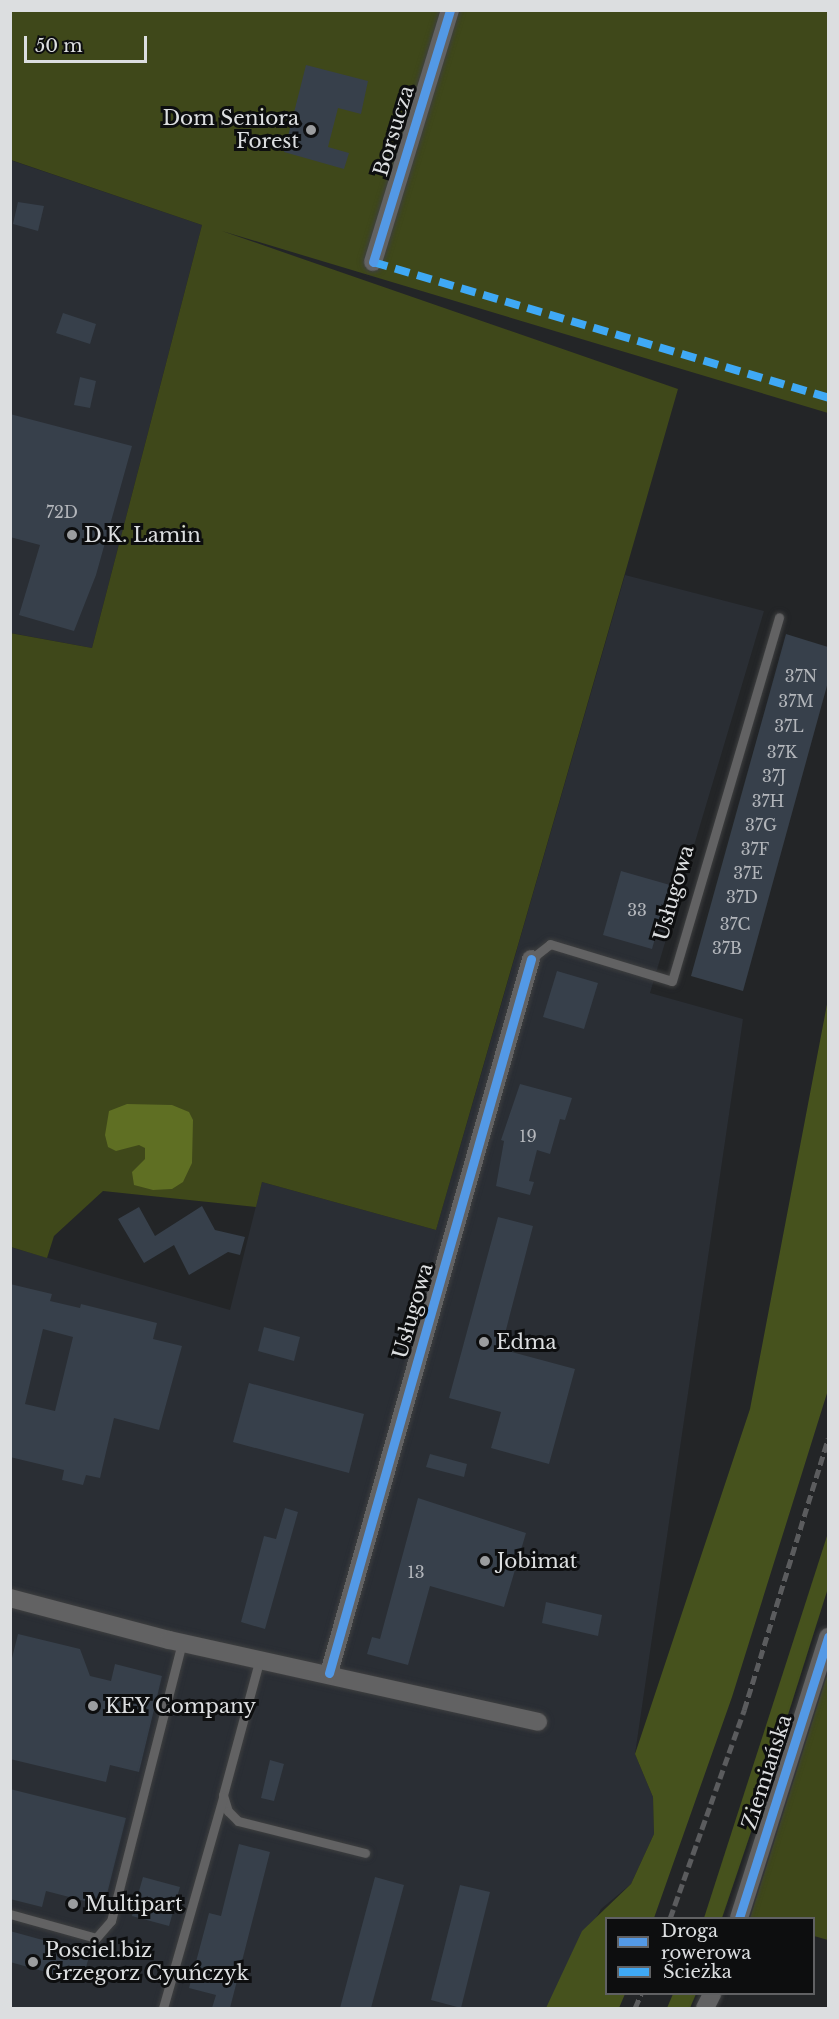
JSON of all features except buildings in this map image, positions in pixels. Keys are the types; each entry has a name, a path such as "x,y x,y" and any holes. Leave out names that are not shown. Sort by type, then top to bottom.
{"street":[{"name":"Borsucza","path":"373,262 450,10"},
{"name":"Usługowa","path":"329,1673 531,959"},
{"path":"10,1598 182,1643 329,1673 538,1722"},
{"name":"Ziemiańska","path":"739,1917 828,1637"}],"lane":[{"name":"Usługowa","path":"531,959 550,944 672,981 779,616"},
{"path":"10,1914 96,1938 111,1921 182,1643"},
{"path":"163,2008 260,1658"},
{"path":"223,1795 228,1811 238,1821 365,1853"}],"shaded area":[{"path":"11,11 828,11 828,413 222,231 678,389 436,1230 262,1182 256,1207 103,1191 54,1236 47,1258 11,1247 10,633 92,648 202,225 11,160"},
{"path":"10,160 202,225 92,648 11,633"},
{"path":"625,575 764,611 650,993 743,1019 635,1754 653,1797 654,1834 631,1884 601,1909 546,2008 11,2008 10,1247 230,1310 262,1182 436,1230"},
{"path":"828,999 828,1390 732,1697 654,1917 605,1917 605,1995 625,1995 619,2008 546,2008 582,1931 631,1884 654,1834 653,1797 635,1754 750,1409"},
{"path":"127,1104 172,1105 189,1112 193,1120 192,1163 183,1182 172,1189 153,1190 134,1185 132,1172 145,1159 145,1148 139,1145 116,1151 108,1147 105,1135 109,1111"},
{"path":"828,1533 828,1588 752,1829 722,1917 704,1917"},
{"path":"828,1672 828,1940 815,1936 815,1917 750,1917"},
{"path":"673,1995 696,1995 690,2008 667,2008"}],"railway":[{"path":"670,1917 744,1710 828,1439"},
{"path":"635,2008 641,1995"}],"marked path":[{"path":"373,262 828,398"}],"cycle path":[{"path":"373,262 450,10"},
{"path":"329,1673 531,959"},
{"path":"739,1917 828,1637"}],"place":[{"name":"Dom Seniora Forest","path":"311,130"},
{"name":"D.K. Lamin","path":"72,535"},
{"name":"Edma","path":"484,1342"},
{"name":"Jobimat","path":"485,1561"},
{"name":"KEY Company","path":"93,1706"},
{"name":"Multipart","path":"73,1904"},
{"name":"Posciel.biz Grzegorz Cyuńczyk","path":"33,1962"}]}
